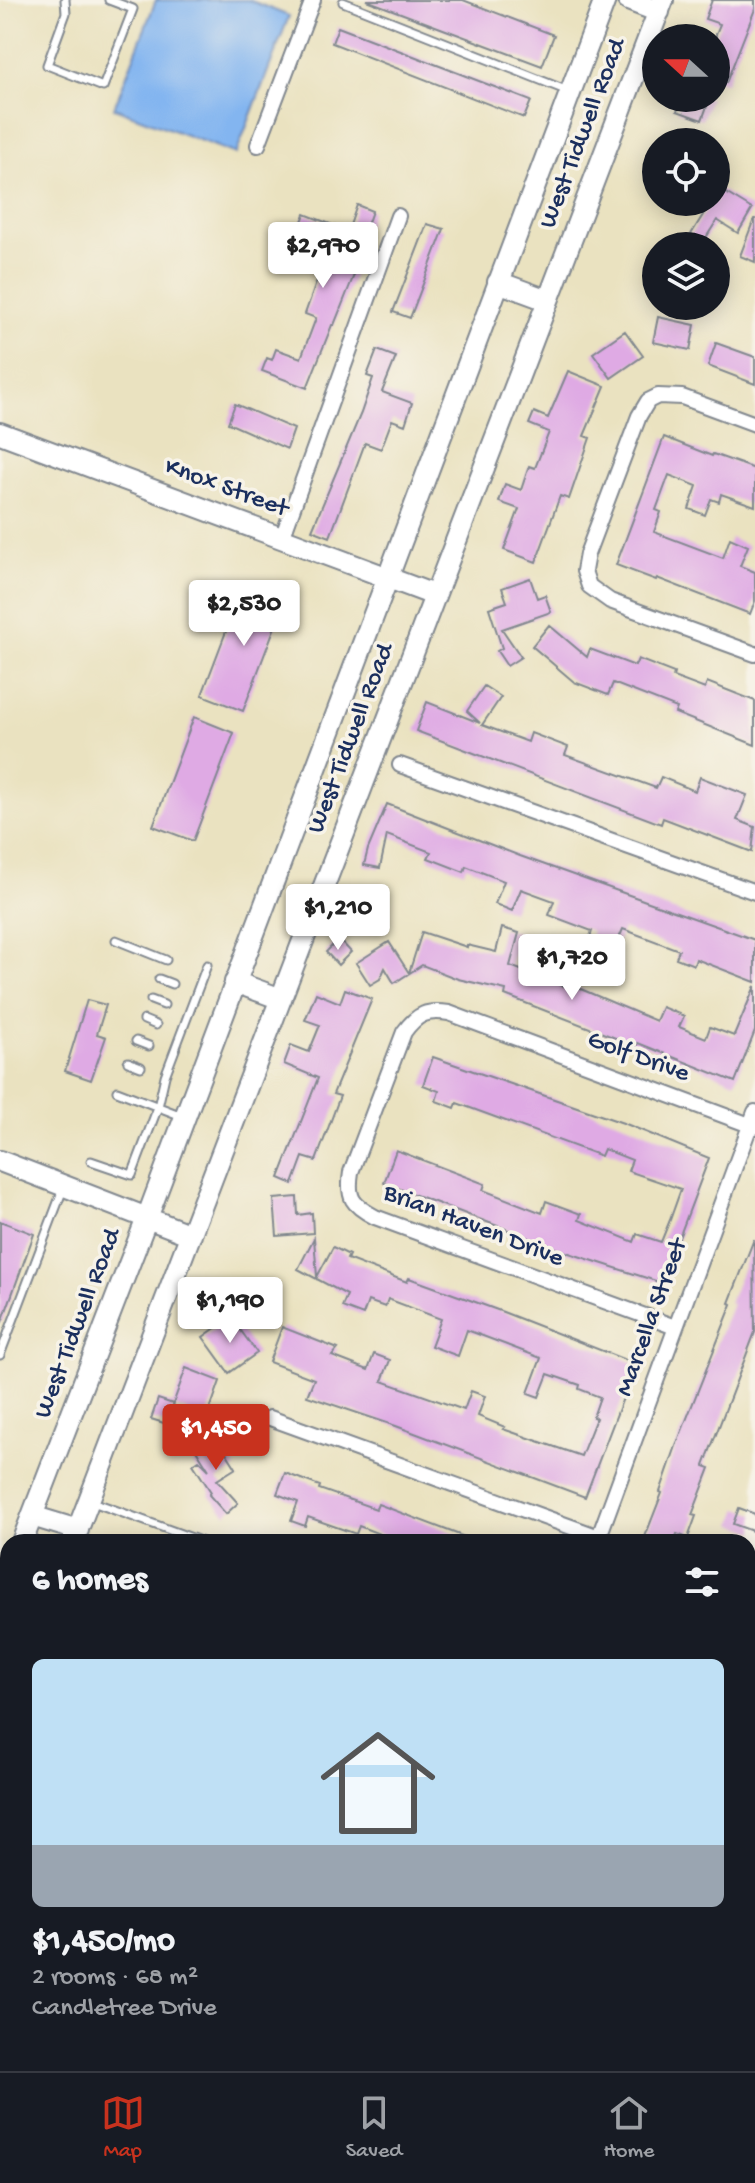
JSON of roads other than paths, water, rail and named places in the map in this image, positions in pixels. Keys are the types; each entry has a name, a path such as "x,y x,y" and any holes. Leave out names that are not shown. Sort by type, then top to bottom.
{"main road":[{"name":"West Tidwell Road","path":"25,1534 605,0"},
{"path":"628,0 661,6"},
{"name":"West Tidwell Road","path":"77,1534 661,6"},
{"path":"498,282 547,300"},
{"name":"Knox Street","path":"0,433 434,595"},
{"path":"235,982 281,999"},
{"path":"0,1161 191,1235"},
{"path":"32,1516 72,1534"}],"street":[{"path":"258,145 313,0"},
{"path":"282,538 398,216"},
{"path":"755,424 682,397 658,396 648,401 639,416 587,554 584,571 589,586 610,601 755,654"},
{"path":"400,765 755,892"},
{"name":"Golf Drive","path":"376,1106 404,1032 415,1017 429,1011 449,1013 753,1121"},
{"name":"Brian Haven Drive","path":"376,1106 351,1172 349,1188 352,1201 361,1210 675,1327"},
{"name":"Marcella Street","path":"600,1534 753,1121"},
{"path":"270,1418 584,1534"}],"lane":[{"path":"65,0 66,13 47,65 103,87 133,9 109,0"},
{"path":"343,2 570,92"},
{"path":"116,940 166,960"},
{"path":"91,1161 132,1175 158,1107 161,1074 207,965"},
{"path":"159,979 172,984"},
{"path":"186,990 197,993"},
{"path":"151,1000 164,1005"},
{"path":"144,1020 156,1025"},
{"path":"136,1041 149,1046"},
{"path":"128,1062 141,1067"},
{"path":"117,1091 185,1117"},
{"path":"0,1355 64,1186"},
{"path":"88,1500 181,1534"}],"water":[{"path":"156,0 249,0 289,16 236,154 114,108"}]}
